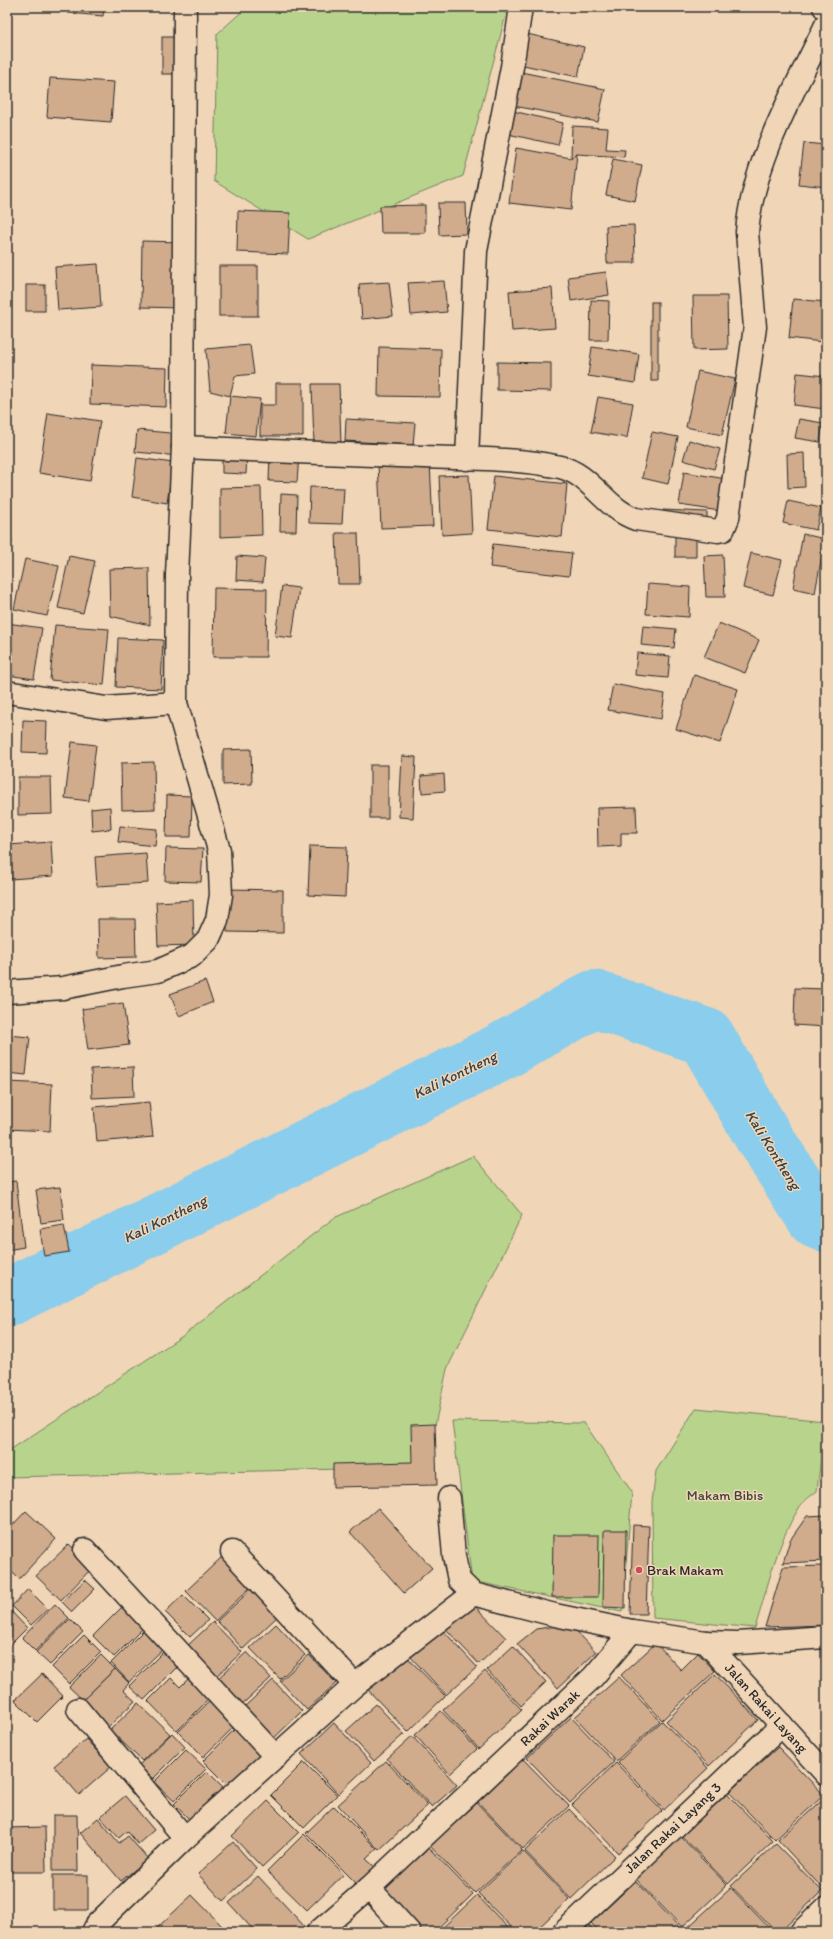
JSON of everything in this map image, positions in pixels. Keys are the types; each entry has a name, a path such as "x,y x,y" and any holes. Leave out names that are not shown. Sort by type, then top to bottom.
{"street":[{"path":"7,992 63,988 123,976 158,971 192,956 208,940 217,920 221,895 219,850 176,704 177,575 183,448 185,7"},
{"path":"467,459 476,251 510,75 521,7"},
{"path":"183,448 494,460 560,467 572,471 582,478 624,515 651,521 718,531 724,530 728,518 755,327 747,232 748,219 767,150 826,25"},
{"path":"7,692 106,708 176,704"},
{"path":"449,1498 454,1556 459,1580 474,1594 555,1615 632,1631 706,1642 738,1643 826,1637"},
{"path":"85,1550 276,1757"},
{"path":"232,1552 355,1684"},
{"path":"93,1932 97,1924 185,1838 355,1684 474,1594"},
{"name":"Rakai Warak","path":"318,1932 369,1888 593,1677 632,1631"},
{"name":"Jalan Rakai Layang","path":"706,1642 826,1774"},
{"path":"78,1709 185,1838"},
{"name":"Jalan Rakai Layang 3","path":"564,1932 782,1725"},
{"path":"369,1888 409,1932"},
{"path":"801,1932 826,1908"}],"green space":[{"path":"247,7 508,7 463,176 308,239 214,181 217,34"},
{"path":"473,1156 522,1215 447,1369 426,1467 7,1477 7,1452 184,1335 334,1218"},
{"name":"Makam Bibis","path":"696,1408 825,1421 817,1491 801,1505 791,1521 773,1566 755,1628 653,1618 652,1502 656,1471"},
{"path":"452,1421 584,1423 632,1492 622,1612 472,1581"}],"building":[{"path":"68,7 104,7 103,16 68,13"},
{"path":"527,34 584,47 578,77 519,64"},
{"path":"162,37 179,37 179,74 162,74"},
{"path":"521,72 605,89 598,122 514,106"},
{"path":"50,78 114,82 111,122 47,117"},
{"path":"513,111 563,123 558,145 508,134"},
{"path":"572,126 608,128 606,149 625,150 624,157 577,154 571,158"},
{"path":"804,143 826,145 826,187 799,184"},
{"path":"516,148 571,158 577,154 571,210 509,203"},
{"path":"613,159 642,165 635,201 606,195"},
{"path":"438,203 466,203 467,234 439,235"},
{"path":"425,205 425,233 381,233 380,206"},
{"path":"238,211 290,213 288,254 237,252"},
{"path":"634,225 635,263 607,263 606,226"},
{"path":"142,241 182,242 181,308 141,307"},
{"path":"98,264 101,307 58,310 55,267"},
{"path":"219,266 258,266 258,316 219,316"},
{"path":"606,272 609,295 571,301 568,277"},
{"path":"444,281 447,312 411,315 408,283"},
{"path":"389,282 393,316 362,319 359,284"},
{"path":"26,285 45,285 45,311 26,311"},
{"path":"552,288 555,328 512,331 509,291"},
{"path":"693,296 727,296 728,349 694,350"},
{"path":"793,299 826,302 822,342 789,338"},
{"path":"591,300 609,301 608,340 590,340"},
{"path":"651,302 658,302 658,381 651,381"},
{"path":"250,345 254,374 235,376 230,396 210,391 206,349"},
{"path":"379,347 441,349 440,397 378,396"},
{"path":"592,347 639,354 635,383 588,376"},
{"path":"497,362 551,363 551,391 497,390"},
{"path":"91,365 167,368 166,407 90,404"},
{"path":"698,371 735,379 722,435 686,427"},
{"path":"797,373 826,376 825,409 794,405"},
{"path":"276,383 303,383 303,436 260,436 260,405 276,405"},
{"path":"312,384 339,384 341,444 314,445"},
{"path":"230,396 260,399 256,436 226,433"},
{"path":"598,397 633,403 627,438 591,432"},
{"path":"48,413 100,421 90,481 39,473"},
{"path":"346,419 415,423 413,445 345,441"},
{"path":"799,419 823,423 820,442 795,438"},
{"path":"137,430 181,434 179,456 135,452"},
{"path":"652,432 678,437 668,484 642,478"},
{"path":"689,440 720,449 714,469 683,460"},
{"path":"222,452 247,453 246,474 222,473"},
{"path":"804,453 805,487 788,488 787,454"},
{"path":"270,454 299,455 297,482 269,481"},
{"path":"137,458 173,463 167,503 132,497"},
{"path":"430,462 433,526 381,528 378,464"},
{"path":"684,472 732,480 727,512 679,505"},
{"path":"469,475 472,533 442,535 439,476"},
{"path":"494,476 567,484 562,537 488,529"},
{"path":"261,487 262,535 220,537 220,488"},
{"path":"310,487 344,488 342,524 309,523"},
{"path":"7,494 9,494 12,543 7,544"},
{"path":"281,494 297,495 296,531 280,531"},
{"path":"788,501 821,508 816,530 783,523"},
{"path":"663,510 707,512 707,523 662,522"},
{"path":"336,533 358,533 360,584 338,584"},
{"path":"803,534 825,539 815,593 793,588"},
{"path":"675,535 696,535 696,557 675,557"},
{"path":"493,544 572,553 569,576 490,567"},
{"path":"751,553 782,560 773,595 743,588"},
{"path":"723,555 725,597 706,597 704,556"},
{"path":"69,556 95,561 83,613 58,608"},
{"path":"237,556 265,558 263,582 236,580"},
{"path":"25,559 59,566 47,616 14,609"},
{"path":"149,568 150,625 110,616 109,569"},
{"path":"648,584 690,587 689,617 646,614"},
{"path":"282,586 299,588 292,638 275,636"},
{"path":"214,588 267,589 266,657 213,657"},
{"path":"7,623 42,628 34,679 7,675"},
{"path":"719,623 759,640 745,673 704,657"},
{"path":"55,625 109,629 104,685 50,680"},
{"path":"643,626 676,629 674,648 641,645"},
{"path":"118,638 163,640 161,689 116,687"},
{"path":"637,653 670,656 668,678 635,675"},
{"path":"694,675 738,689 720,743 676,729"},
{"path":"613,684 665,694 661,719 608,710"},
{"path":"23,720 47,721 46,753 22,752"},
{"path":"72,742 96,745 89,801 65,798"},
{"path":"251,749 252,784 223,785 223,750"},
{"path":"402,756 416,757 413,818 399,817"},
{"path":"154,762 155,809 122,810 121,763"},
{"path":"370,765 388,765 388,818 370,818"},
{"path":"444,774 445,791 422,793 421,776"},
{"path":"18,777 51,777 52,814 18,815"},
{"path":"167,795 192,796 191,837 166,837"},
{"path":"110,807 111,829 92,831 91,809"},
{"path":"636,807 637,833 621,833 621,846 598,847 597,808"},
{"path":"120,826 157,829 155,846 118,842"},
{"path":"51,842 53,876 10,879 8,845"},
{"path":"310,846 347,847 345,897 308,895"},
{"path":"166,848 203,849 201,882 165,881"},
{"path":"146,853 148,883 97,886 95,857"},
{"path":"227,889 283,890 283,933 227,932"},
{"path":"193,900 194,945 158,946 156,902"},
{"path":"98,919 135,919 136,957 99,958"},
{"path":"205,981 213,1002 179,1016 170,994"},
{"path":"795,988 826,989 826,1027 794,1025"},
{"path":"123,1003 129,1045 88,1050 82,1009"},
{"path":"7,1035 30,1037 26,1075 7,1073"},
{"path":"133,1067 134,1096 92,1098 91,1069"},
{"path":"7,1082 52,1084 50,1131 7,1129"},
{"path":"149,1102 153,1137 97,1142 94,1107"},
{"path":"16,1181 24,1247 7,1250 7,1182"},
{"path":"60,1187 64,1220 41,1223 36,1190"},
{"path":"64,1225 69,1252 44,1256 40,1229"},
{"path":"435,1424 437,1485 333,1487 333,1464 412,1462 411,1425"},
{"path":"378,1508 432,1568 404,1593 350,1532"},
{"path":"26,1511 56,1539 19,1579 7,1567 7,1531"},
{"path":"826,1515 826,1561 783,1563 790,1540 807,1516"},
{"name":"Brak Makam","path":"633,1525 649,1526 646,1614 630,1614"},
{"path":"604,1530 626,1530 625,1608 603,1607"},
{"path":"553,1535 599,1535 598,1597 552,1597"},
{"path":"69,1544 93,1567 61,1600 36,1576"},
{"path":"223,1556 252,1586 215,1621 186,1591"},
{"path":"826,1566 826,1625 765,1627 783,1567"},
{"path":"85,1580 95,1589 72,1612 62,1602"},
{"path":"253,1588 279,1615 243,1649 217,1621"},
{"path":"28,1589 48,1609 31,1625 12,1606"},
{"path":"183,1595 208,1620 190,1637 165,1612"},
{"path":"470,1601 506,1638 479,1664 443,1626"},
{"path":"55,1604 69,1618 35,1651 22,1638"},
{"path":"125,1604 146,1625 114,1657 93,1636"},
{"path":"7,1607 27,1628 7,1648"},
{"path":"70,1619 83,1632 50,1665 36,1652"},
{"path":"213,1622 242,1652 213,1679 185,1648"},
{"path":"276,1624 305,1655 280,1679 250,1648"},
{"path":"570,1624 596,1652 558,1688 517,1644 536,1629"},
{"path":"439,1626 477,1667 446,1695 408,1654"},
{"path":"147,1627 166,1646 129,1682 111,1663"},
{"path":"84,1635 101,1652 69,1684 52,1667"},
{"path":"656,1643 681,1670 698,1653 715,1671 662,1720 621,1675"},
{"path":"513,1646 546,1682 521,1706 487,1670"},
{"path":"166,1649 181,1663 144,1700 129,1686"},
{"path":"247,1652 271,1678 239,1707 215,1681"},
{"path":"404,1654 445,1696 408,1732 367,1689"},
{"path":"101,1655 115,1669 83,1700 69,1687"},
{"path":"309,1655 336,1683 307,1710 280,1681"},
{"path":"115,1669 129,1683 123,1690 135,1701 108,1727 82,1701"},
{"path":"485,1671 522,1710 479,1749 443,1710"},
{"path":"42,1674 63,1696 37,1722 15,1700"},
{"path":"715,1674 758,1720 709,1766 666,1721"},
{"path":"619,1677 660,1721 616,1761 575,1717"},
{"path":"171,1678 180,1687 188,1679 209,1699 177,1731 148,1701"},
{"path":"273,1680 302,1711 272,1740 242,1709"},
{"path":"212,1699 237,1724 203,1757 178,1732"},
{"path":"138,1703 170,1734 142,1761 110,1730"},
{"path":"376,1704 404,1734 374,1761 346,1731"},
{"path":"441,1711 477,1749 450,1774 415,1735"},
{"path":"571,1717 614,1762 570,1803 527,1758"},
{"path":"662,1721 708,1768 664,1810 618,1762"},
{"path":"334,1723 371,1763 338,1794 301,1754"},
{"path":"238,1726 265,1752 229,1787 203,1761"},
{"path":"172,1733 185,1747 153,1779 139,1765"},
{"path":"412,1736 457,1785 432,1807 387,1759"},
{"path":"86,1739 111,1767 79,1795 54,1766"},
{"path":"778,1747 824,1795 775,1840 729,1792"},
{"path":"186,1750 206,1769 174,1801 154,1782"},
{"path":"523,1759 569,1806 523,1849 478,1802"},
{"path":"386,1761 428,1805 379,1850 338,1805"},
{"path":"304,1762 337,1795 304,1828 271,1795"},
{"path":"616,1763 662,1811 618,1853 572,1805"},
{"path":"207,1771 227,1791 194,1824 174,1804"},
{"path":"727,1794 773,1841 728,1884 682,1836"},
{"path":"125,1796 154,1830 138,1844 127,1831 119,1838 100,1817"},
{"path":"826,1797 826,1888 824,1890 778,1840"},
{"path":"268,1801 299,1832 262,1867 232,1836"},
{"path":"477,1803 522,1850 475,1893 430,1846"},
{"path":"334,1806 377,1849 366,1859 375,1867 357,1884 306,1833"},
{"path":"569,1809 615,1856 571,1899 525,1851"},
{"path":"53,1815 77,1815 78,1871 53,1871"},
{"path":"98,1818 119,1843 128,1836 148,1859 121,1881 80,1833"},
{"path":"45,1827 46,1872 7,1872 7,1828"},
{"path":"304,1834 344,1874 307,1910 267,1871"},
{"path":"681,1837 727,1885 682,1927 636,1879"},
{"path":"233,1842 257,1869 223,1901 198,1874"},
{"path":"776,1844 822,1891 780,1932 776,1932 731,1886"},
{"path":"429,1848 473,1894 434,1932 422,1932 383,1891"},
{"path":"523,1851 569,1899 534,1932 516,1932 478,1893"},
{"path":"53,1875 88,1875 88,1910 53,1910"},
{"path":"258,1876 304,1926 298,1932 255,1932 229,1903"},
{"path":"636,1881 681,1929 678,1932 600,1932 591,1923"},
{"path":"731,1888 773,1932 689,1932 686,1929"},
{"path":"192,1895 223,1927 218,1932 161,1932 157,1928"},
{"path":"477,1895 512,1932 438,1932"},
{"path":"589,1925 596,1932 582,1932"}],"waterway":[{"name":"Kali Kontheng","path":"7,1298 501,1052 594,999 706,1037 763,1136 817,1220 826,1223"}],"place":[{"name":"Brak Makam","path":"639,1570"}]}
